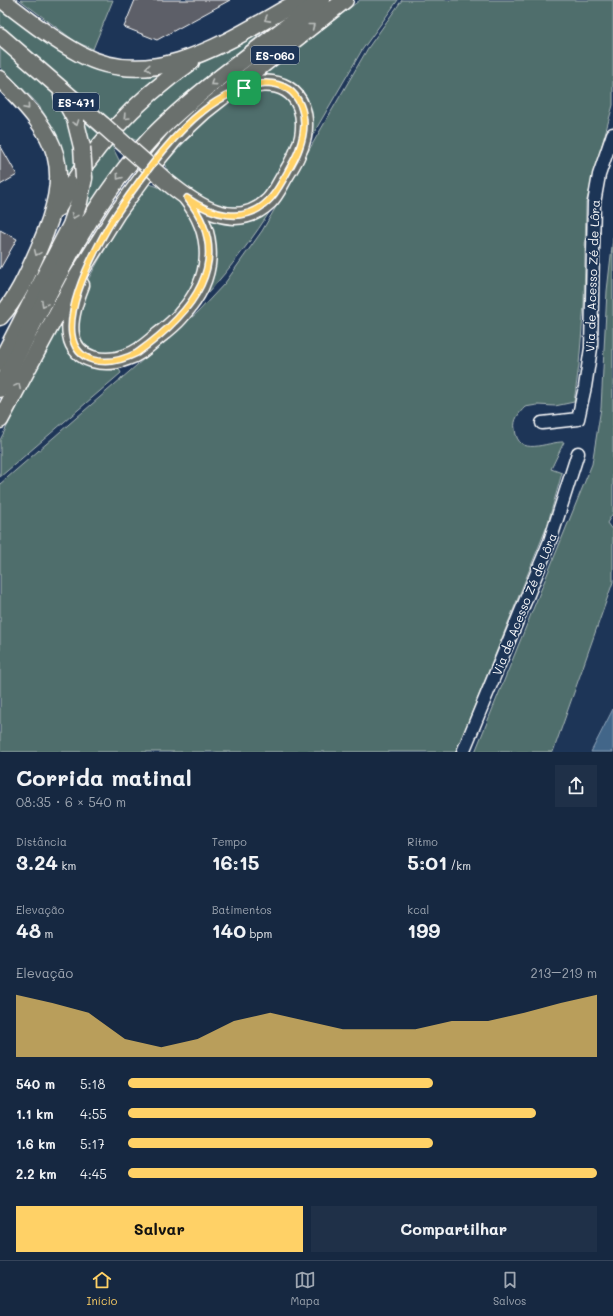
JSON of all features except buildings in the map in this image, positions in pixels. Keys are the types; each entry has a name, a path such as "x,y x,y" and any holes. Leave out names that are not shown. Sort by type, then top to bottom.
{"main road":[{"path":"2,0 80,54 108,64 122,67 159,67 183,60 210,49 301,0"},
{"name":"ES-060","path":"0,389 89,221 110,188 134,157 153,136 194,98 322,0"},
{"name":"ES-060","path":"0,420 75,280 103,234 150,168 174,139 204,111 346,0"},
{"name":"ES-471","path":"0,32 19,52"},
{"name":"ES-471","path":"0,36 187,198"},
{"path":"0,317 19,290 59,206 85,165 116,127 147,97 170,77 210,49"},
{"path":"0,363 71,225 79,202 84,178 82,147 79,130 70,108 49,78"},
{"path":"0,79 35,116 48,135 53,147 58,169 58,180 56,196 48,228"},
{"path":"187,198 201,207 221,215 242,215 257,209 269,201 276,191 296,158 303,137 304,114 299,102 291,91 279,85 266,83 244,88 204,111"},
{"path":"103,234 78,293 72,314 70,334 75,347 85,356 91,359 106,362 129,357 144,348 181,316 201,287 207,266 208,245 205,230 199,216 187,198"}],"street":[{"path":"6,0 32,22"},
{"name":"Via de Acesso Zé de Lôra","path":"542,423 578,419 584,395 590,348 594,203 599,176 613,134"},
{"name":"Via de Acesso Zé de Lôra","path":"463,752 550,541 578,453"}],"green space":[{"path":"20,0 113,0 93,49 76,42"},
{"path":"360,0 398,0 362,50 305,148 304,96 295,84 289,80 267,74 268,71"},
{"path":"402,0 613,0 613,105 586,203 584,304 579,365 574,402 555,406 537,405 525,407 519,414 515,423 517,438 522,444 527,446 564,442 551,469 562,473 547,526 456,752 0,752 0,484 198,312 225,283 262,231 368,48"},
{"path":"0,8 78,62 87,66 124,75 149,76 164,74 259,32 261,34 191,89 138,141 120,134 10,35 0,25"},
{"path":"0,47 112,146 120,162 83,213 66,223 66,177 60,147 48,119 39,106 0,67"},
{"path":"268,88 293,100 300,131 270,192 255,206 219,210 172,177 164,164 198,128 233,98"},
{"path":"147,183 164,189 182,202 192,216 203,252 192,295 138,347 122,354 90,354 86,351 76,333 85,285 122,219"},
{"path":"279,197 237,258 188,315 196,305 208,219"},
{"path":"613,238 613,513 607,523 613,531 613,582 553,752 475,752 592,464 601,408 607,291"},
{"path":"63,323 71,346 80,361 88,366 118,367 121,373 0,477 0,440 60,324"}],"water":[{"path":"613,709 613,752 591,752"}],"route":[{"path":"266,83 279,85 291,91 296,96 304,114 304,126 303,137 296,158 269,201 250,213 235,216 221,215 201,207 187,198 194,206 199,216 208,245 205,276 201,287 189,307 181,316 144,348 129,357 121,360 106,362 91,359 85,356 75,347 70,334 70,327 75,301 103,234 150,168 174,139 204,111 244,88 266,83"}]}
